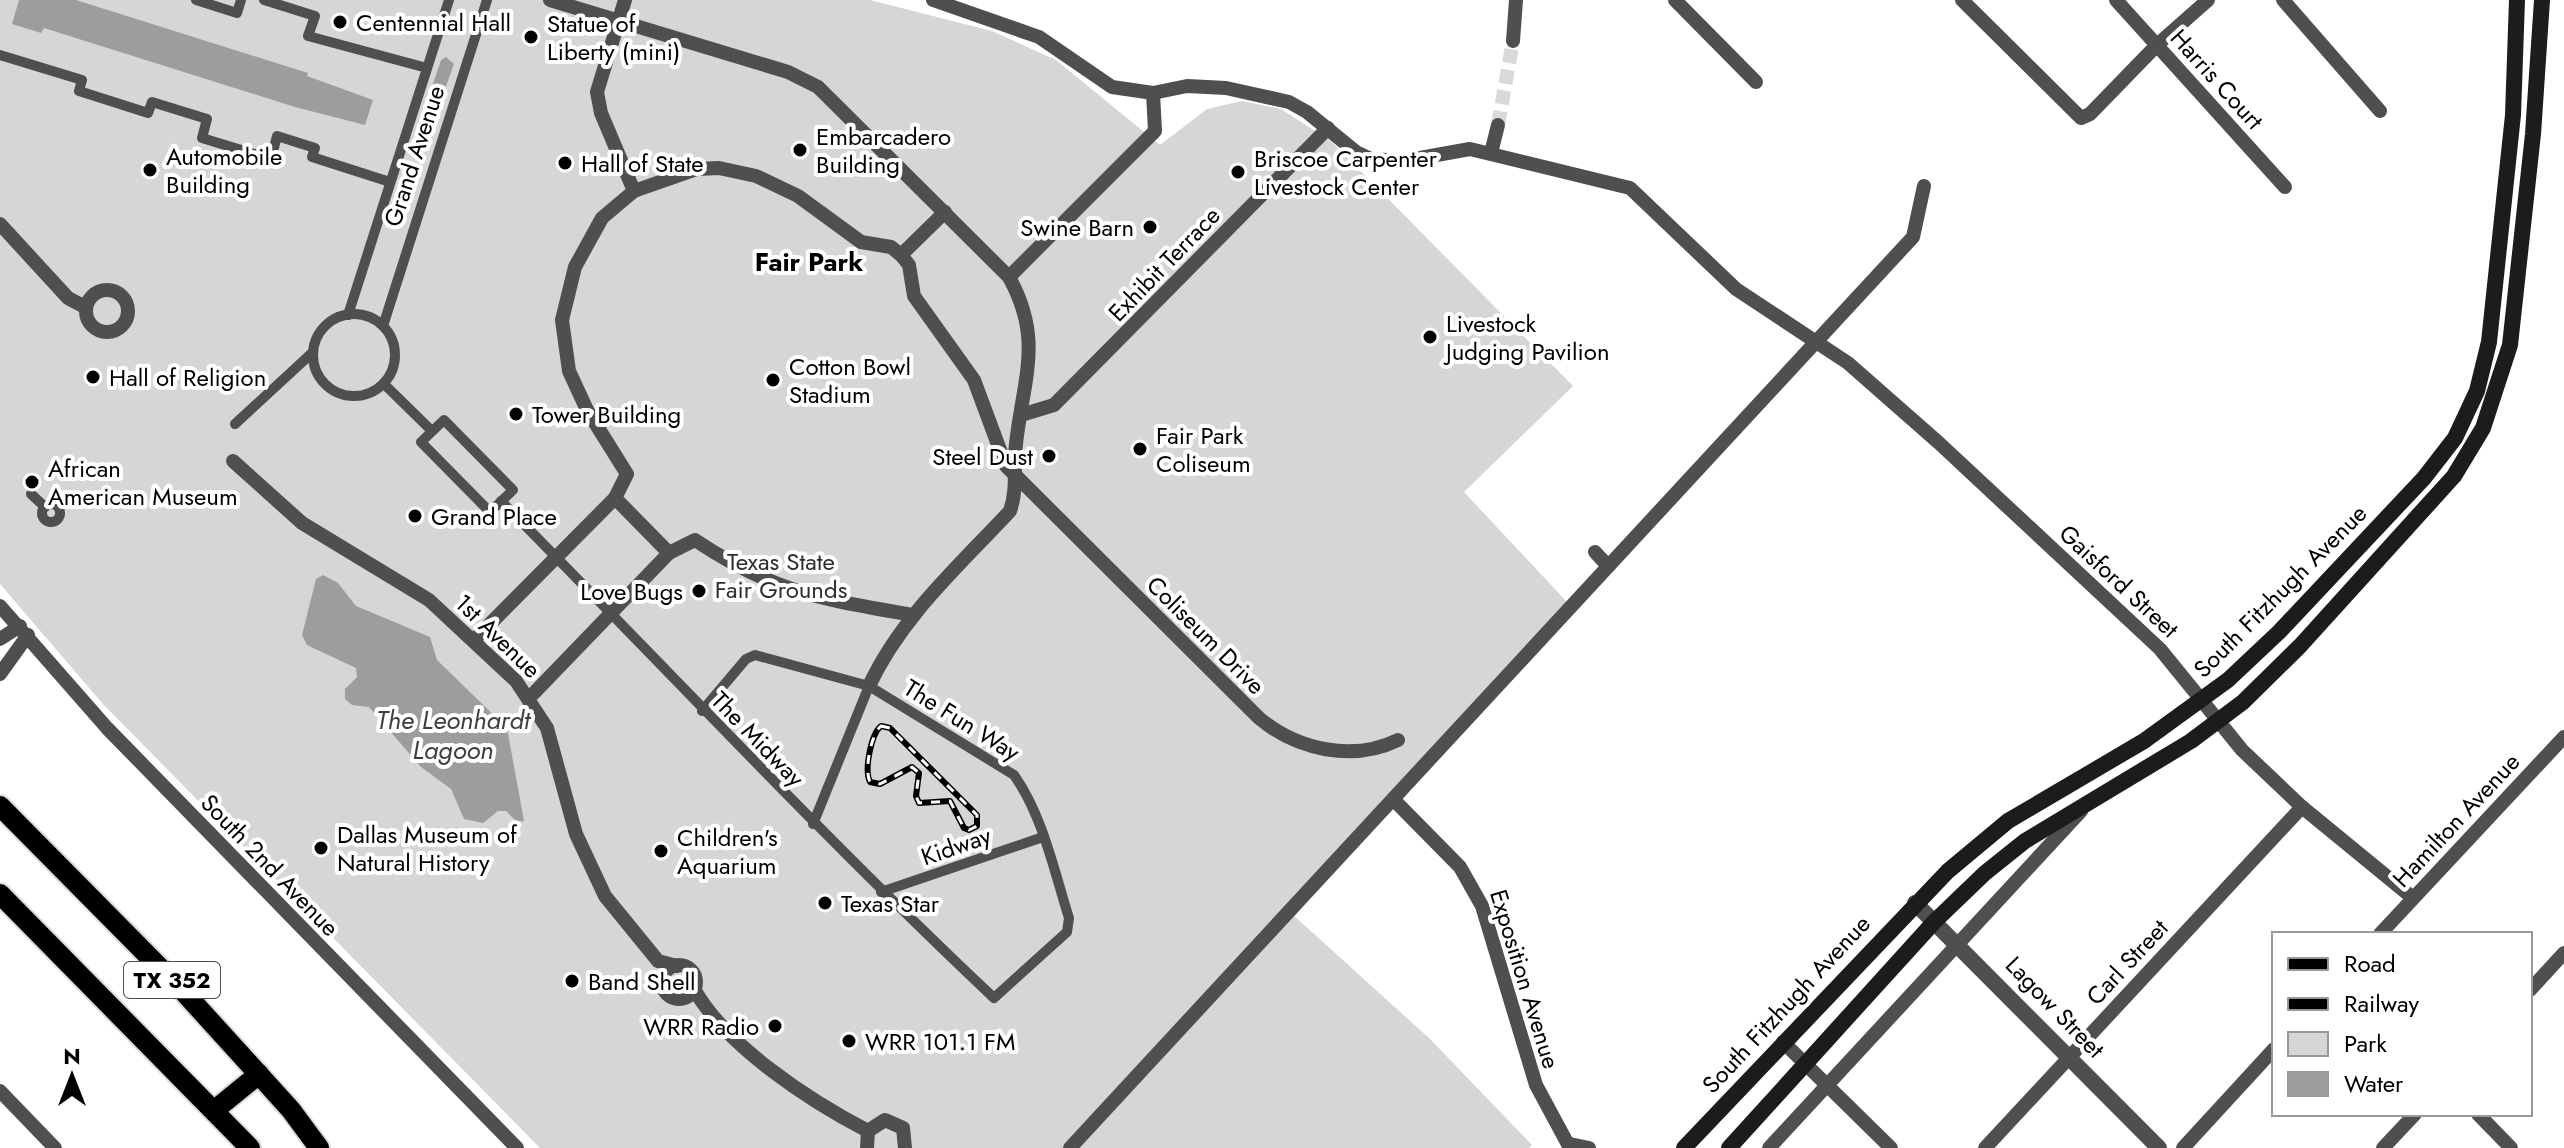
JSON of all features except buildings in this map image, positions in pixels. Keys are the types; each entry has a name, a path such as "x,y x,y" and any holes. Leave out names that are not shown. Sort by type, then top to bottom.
{"main road":[{"name":"South Fitzhugh Avenue","path":"1684,1148 1915,903 2008,821 2144,741 2203,700 2279,632 2424,478 2467,416 2489,342 2513,115 2517,0"},
{"name":"South Fitzhugh Avenue","path":"1729,1148 1935,921 1985,873 2025,841 2219,722 2300,646 2454,476 2489,413 2510,345 2521,258 2542,0"},
{"name":"TX 352","path":"0,806 183,991 259,1074 319,1148"},
{"name":"TX 352","path":"0,894 216,1109 250,1148"},
{"path":"216,1109 259,1074"}],"street":[{"path":"196,0 237,13 241,0"},
{"path":"264,0 315,16 308,36 348,49 349,44 427,68"},
{"name":"Grand Avenue","path":"348,315 449,0"},
{"name":"Grand Avenue","path":"383,326 487,0"},
{"path":"550,0 804,78 830,97 1009,277 1025,314 1031,352 1015,452 1016,478 1010,511 913,615 882,658 813,824"},
{"path":"625,0 600,77 598,101 634,191"},
{"name":"Gaisford Street","path":"933,0 1039,37 1112,87 1153,93 1187,86 1268,96 1307,112 1356,152 1371,159 1403,161 1470,149 1630,188 1736,289 1848,363 1939,443 2160,649 2242,750 2302,807 2413,898"},
{"path":"1513,41 1516,0"},
{"path":"1675,0 1756,82"},
{"path":"1962,0 2081,118 2090,114 2157,45 2208,0"},
{"name":"Harris Court","path":"2116,0 2285,187"},
{"path":"2283,0 2380,111"},
{"path":"0,55 82,80 79,91 148,113 152,102 207,119 202,138 271,159 277,136 315,148 312,157 390,182"},
{"path":"1009,277 1155,131 1153,93"},
{"path":"1491,153 1498,125"},
{"name":"Exhibit Terrace","path":"1021,415 1054,405 1328,128"},
{"path":"474,640 555,555 615,498 627,474 574,384 566,355 562,320 569,283 586,243 602,218 634,191 697,169 739,170 798,196 861,242 891,247 901,255 945,212"},
{"path":"1070,1148 1913,237 1924,186"},
{"path":"0,224 68,298 85,307"},
{"name":"Coliseum Drive","path":"901,255 909,265 910,289 974,380 999,453 1016,478 1272,730 1302,743 1343,752 1380,749 1398,740"},
{"path":"235,424 314,352 323,329 348,315 367,316 383,326 391,336 395,356 392,371 384,384 360,396 333,390 316,369 314,352"},
{"path":"384,384 432,431"},
{"path":"444,420 513,490 490,512 421,442 432,431 444,420"},
{"name":"1st Avenue","path":"233,461 302,523 409,585 474,640 516,681 537,709 555,749 571,817 590,869 619,916 658,961 662,980"},
{"path":"31,494 45,507"},
{"path":"615,498 669,553"},
{"name":"The Midway","path":"501,501 813,824 994,998"},
{"path":"533,694 669,553 695,540 738,569 798,593 913,615"},
{"path":"1595,552 1608,566"},
{"name":"South 2nd Avenue","path":"0,606 107,728 513,1147"},
{"path":"0,639 24,631"},
{"path":"0,674 24,631"},
{"name":"The Fun Way","path":"702,711 746,659 755,655 869,686 1014,775 1023,788 1043,837 1070,926 994,998"},
{"name":"Hamilton Avenue","path":"2382,932 2564,737"},
{"name":"Exposition Avenue","path":"1394,800 1471,882 1482,906 1536,1085 1550,1116 1570,1146 1589,1148"},
{"name":"South Fitzhugh Avenue","path":"1769,1148 1960,945 2088,803"},
{"name":"Carl Street","path":"1985,1148 2302,807"},
{"name":"Kidway","path":"881,892 1043,837"},
{"name":"Lagow Street","path":"1915,903 2159,1148"},
{"path":"2532,988 2564,953"},
{"path":"658,961 692,972 694,989 704,1007 777,1072 813,1099 868,1131"},
{"path":"677,966 667,970 662,980 667,994 704,1007"},
{"path":"682,999 694,989"},
{"path":"1783,1042 1891,1148"},
{"path":"2183,1148 2272,1051"},
{"path":"0,1091 55,1148"},
{"path":"2383,1148 2413,1116"},
{"path":"2480,1116 2511,1148"},
{"path":"867,1148 868,1131 878,1122 898,1124 906,1134 905,1148"}],"green space":[{"name":"Texas State Fair Grounds","path":"0,0 870,0 992,31 1056,60 1160,145 1207,109 1242,101 1281,109 1332,142 1573,386 1464,492 1567,602 1292,914 1430,1039 1532,1145 1529,1148 540,1148 103,704 0,584"}],"water":[{"path":"19,0 76,0 308,73 307,76 373,100 365,125 295,107 44,28 41,33 12,24"},
{"path":"446,57 454,64 444,92 439,95 432,87 441,60"},
{"path":"411,167 419,173 410,202 405,205 397,197 406,169"},
{"name":"The Leonhardt Lagoon","path":"323,575 338,583 356,606 430,637 437,660 507,728 524,821 517,822 506,811 498,811 483,823 464,819 451,789 421,767 369,707 352,705 345,699 345,689 357,677 356,668 307,645 302,635 316,579"}],"tunnel":[{"path":"1498,125 1513,41"}],"railway":[{"path":"881,726 890,728 977,815 977,826 969,830 964,828 950,801 919,803 916,796 919,773 912,767 880,784 870,782 870,752 874,736 881,726"}],"place":[{"name":"Centennial Hall","path":"340,22"},
{"name":"Statue of Liberty (mini)","path":"531,37"},
{"name":"Embarcadero Building","path":"800,150"},
{"name":"Hall of State","path":"565,163"},
{"name":"Automobile Building","path":"150,170"},
{"name":"Briscoe Carpenter Livestock Center","path":"1238,172"},
{"name":"Swine Barn","path":"1150,227"},
{"name":"Livestock Judging Pavilion","path":"1430,337"},
{"name":"Hall of Religion","path":"93,377"},
{"name":"Cotton Bowl Stadium","path":"773,380"},
{"name":"Tower Building","path":"516,414"},
{"name":"Fair Park Coliseum","path":"1140,449"},
{"name":"Steel Dust","path":"1049,456"},
{"name":"African American Museum","path":"32,482"},
{"name":"Grand Place","path":"415,516"},
{"name":"Love Bugs","path":"699,591"},
{"name":"Dallas Museum of Natural History","path":"321,848"},
{"name":"Children's Aquarium","path":"661,851"},
{"name":"Texas Star","path":"825,903"},
{"name":"Band Shell","path":"572,981"},
{"name":"WRR Radio","path":"775,1026"},
{"name":"WRR 101.1 FM","path":"849,1041"}],"district":[{"name":"Fair Park","path":"809,262"}]}
